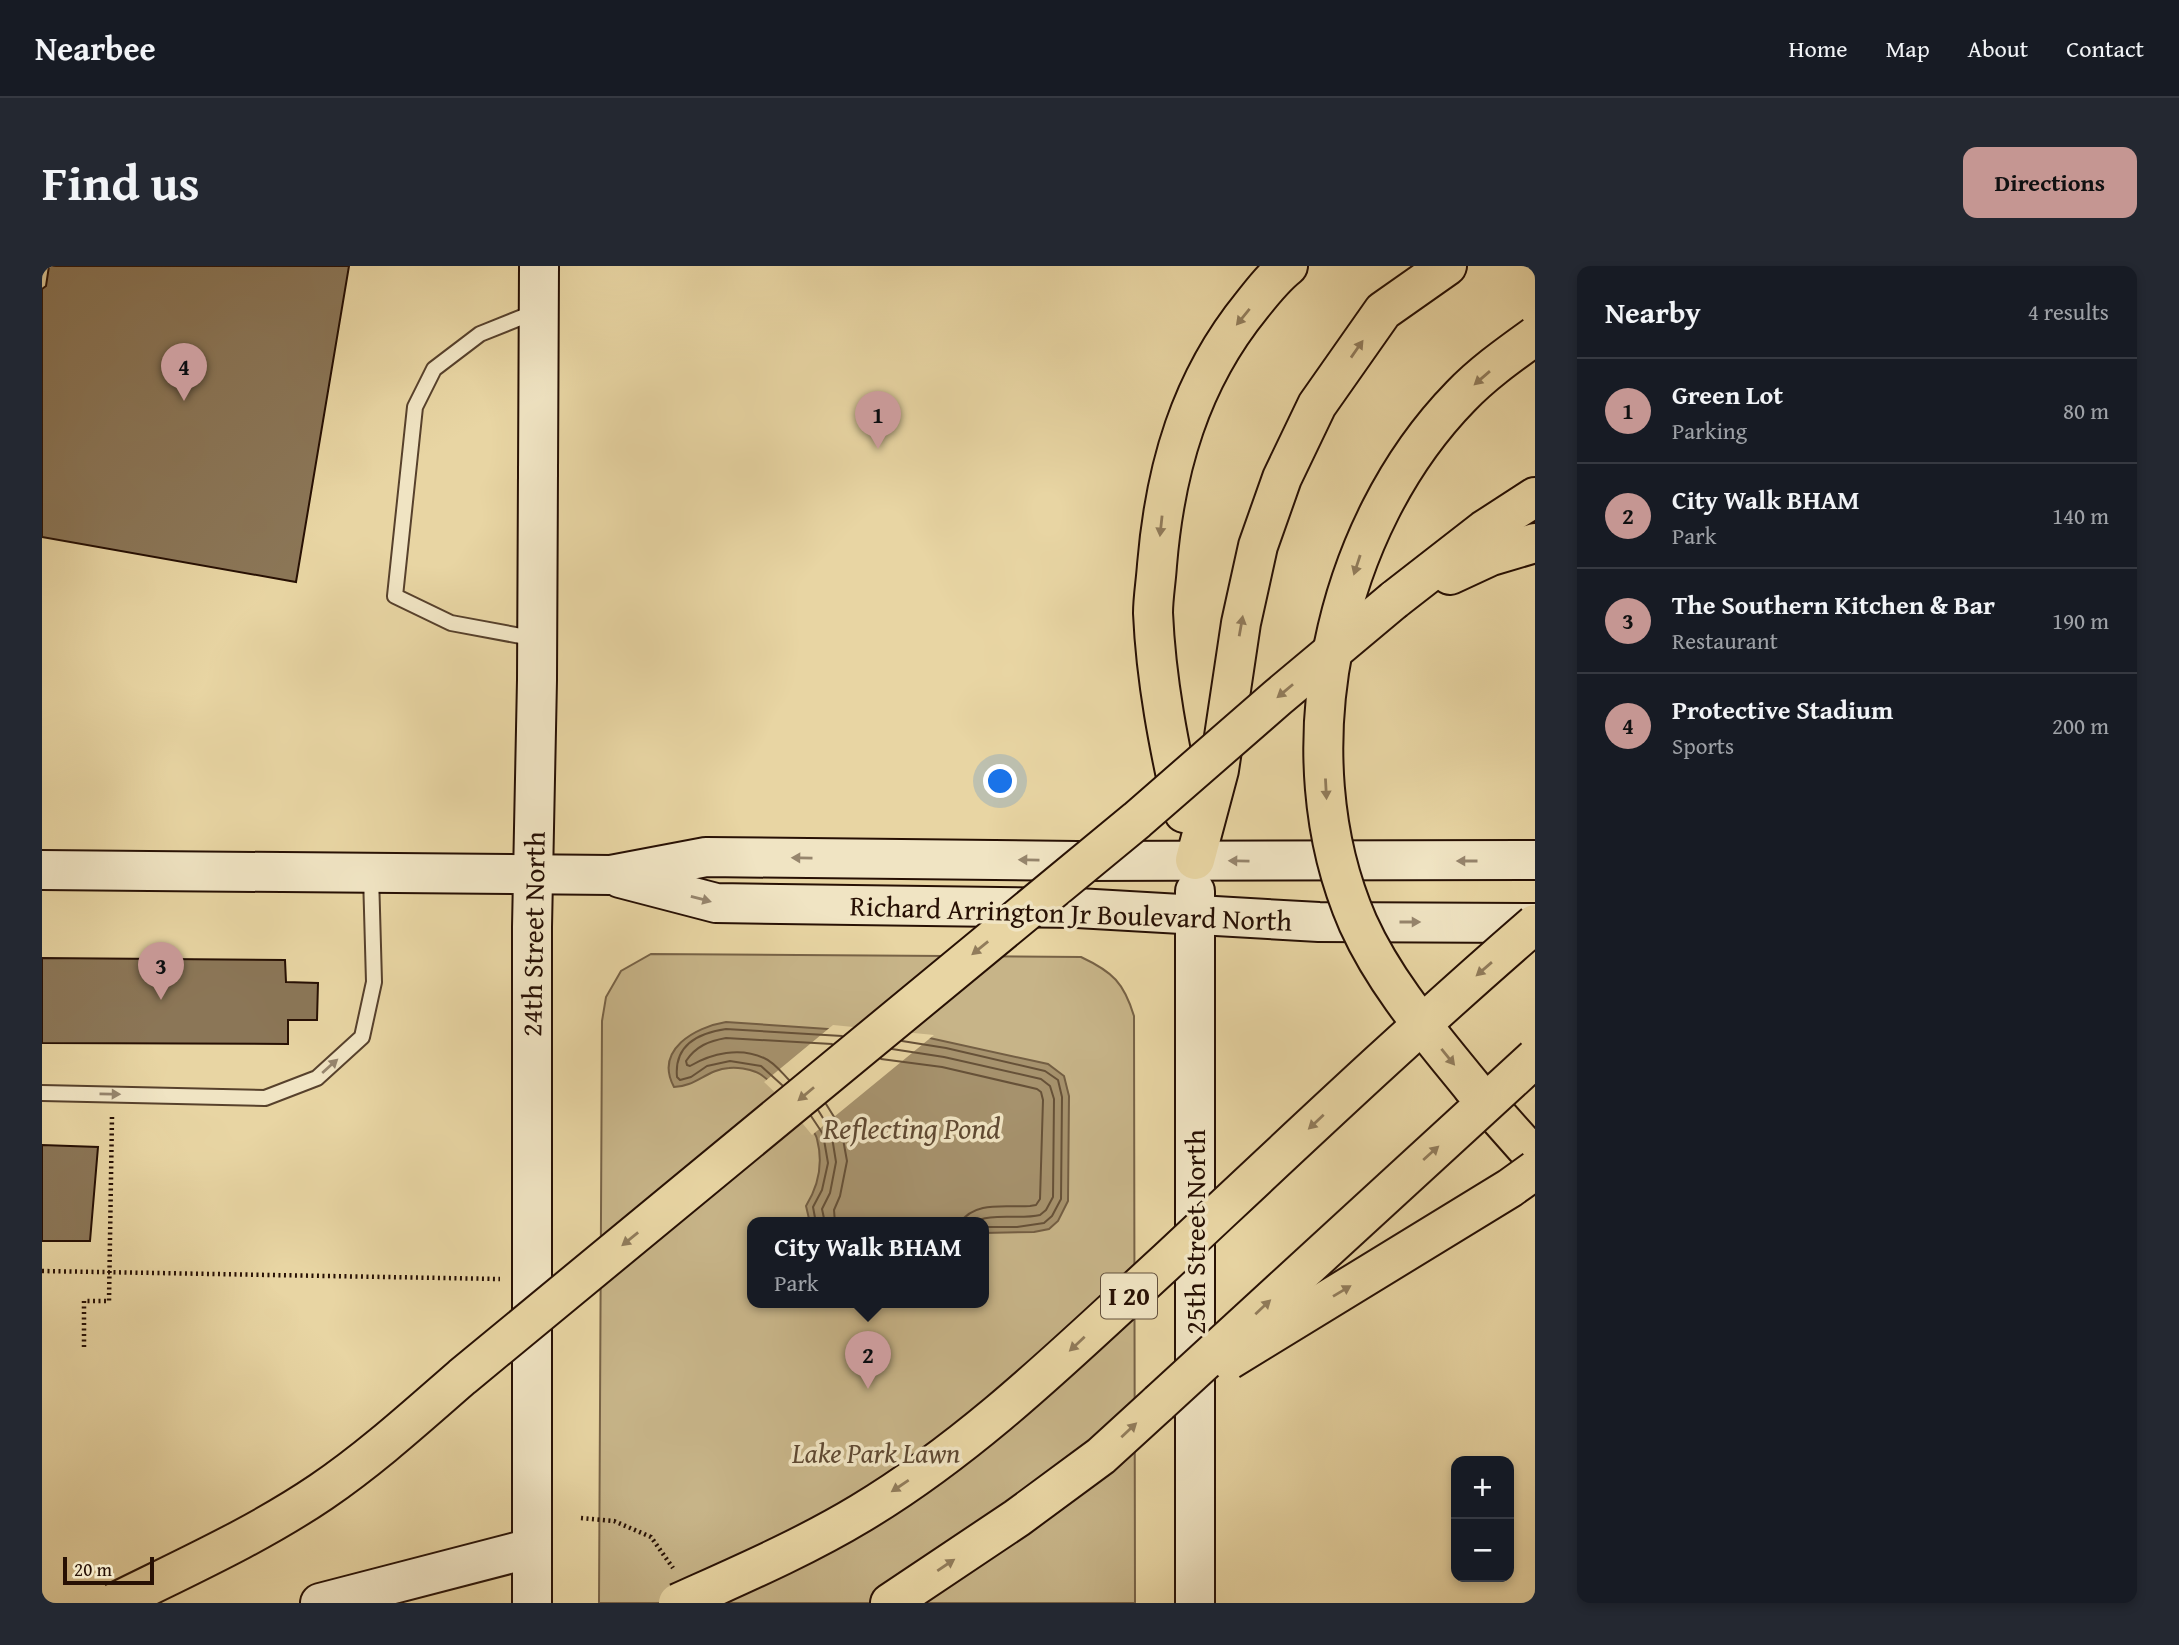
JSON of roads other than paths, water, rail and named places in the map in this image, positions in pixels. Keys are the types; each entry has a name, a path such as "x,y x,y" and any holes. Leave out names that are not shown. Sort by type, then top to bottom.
{"highway":[{"path":"1195,860 1165,729 1153,612 1161,518 1178,442 1205,374 1236,325 1276,276 1288,266"},
{"path":"1195,860 1219,771 1241,623 1258,546 1282,478 1317,405 1383,311 1447,266"},
{"path":"1535,335 1461,396 1421,444 1385,502 1360,555 1341,613 1326,685 1323,743 1327,802 1339,871 1359,924 1394,989 1473,1088 1535,1158"},
{"path":"114,1603 239,1541 320,1492 387,1443 462,1377 1137,820 1394,600 1484,530 1535,497"},
{"path":"1394,600 1491,556 1535,543"},
{"name":"I 20","path":"679,1591 768,1563 862,1513 940,1459 1037,1382 1431,1015 1535,924"},
{"path":"890,1603 1017,1518 1101,1456 1535,1058"},
{"path":"1473,1088 1535,1141"},
{"path":"1159,1403 1510,1188 1535,1170"}],"street":[{"name":"24th Street North","path":"532,1603 531,1280 539,266"},
{"name":"Richard Arrington Jr Boulevard North","path":"42,870 611,875 706,858 1535,860"},
{"name":"25th Street North","path":"1195,860 1195,1603"},
{"name":"Richard Arrington Jr Boulevard North","path":"611,875 716,903 1077,908 1320,922 1535,924"},
{"path":"320,1603 532,1548"}],"lane":[{"path":"538,640 451,623 395,596 415,407 435,369 480,334 539,310"},
{"path":"42,1093 265,1098 317,1078 362,1037 374,982 371,872"}],"water":[{"name":"Reflecting Pond","path":"726,1022 916,1035 1048,1064 1064,1076 1069,1096 1068,1201 1058,1221 1049,1229 1034,1232 989,1233 989,1217 809,1217 806,1206 819,1173 817,1139 800,1113 780,1092 762,1075 736,1068 714,1071 688,1084 674,1087 669,1074 673,1051 691,1035"}],"place":[{"name":"Protective Stadium","path":"184,401"},
{"name":"Green Lot","path":"878,449"},
{"name":"The Southern Kitchen & Bar","path":"161,1000"},
{"name":"City Walk BHAM","path":"868,1389"}],"park label":[{"name":"Lake Park Lawn","path":"876,1453"}]}
